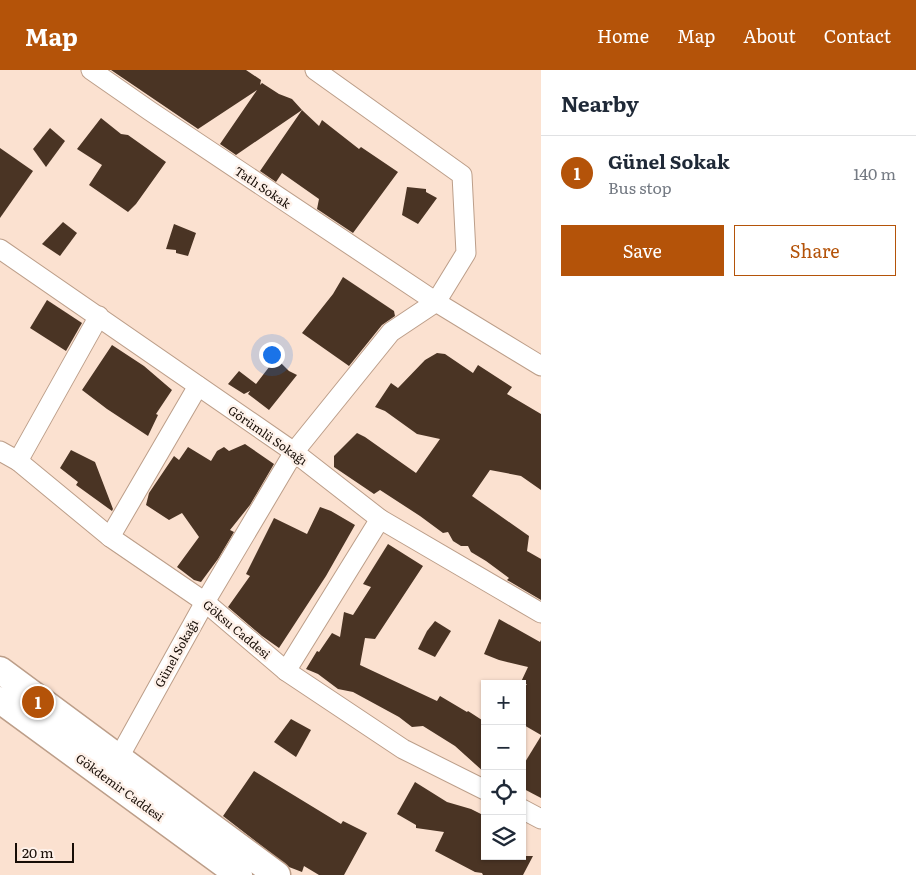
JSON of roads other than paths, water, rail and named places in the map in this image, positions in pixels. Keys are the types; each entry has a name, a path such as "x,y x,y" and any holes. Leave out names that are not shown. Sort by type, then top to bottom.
{"main road":[{"path":"0,670 113,767 277,875"},
{"name":"Gökdemir Caddesi","path":"0,700 113,767 239,875"}],"street":[{"name":"Tatlı Sokak","path":"92,70 158,117 436,302 541,366"},
{"path":"315,70 462,175 466,253 436,302"},
{"name":"Görümlü Sokağı","path":"0,249 294,452 380,519 541,613"},
{"name":"Günel Sokağı","path":"113,767 205,602 294,452 391,332 436,302"},
{"path":"18,461 99,316"},
{"path":"110,536 198,386"},
{"name":"Göksu Caddesi","path":"0,451 18,461 110,536 205,602 286,671 403,749 481,788"},
{"path":"286,671 380,519"},
{"path":"526,811 541,819"}],"place":[{"name":"Günel Sokak","path":"38,702"}]}
